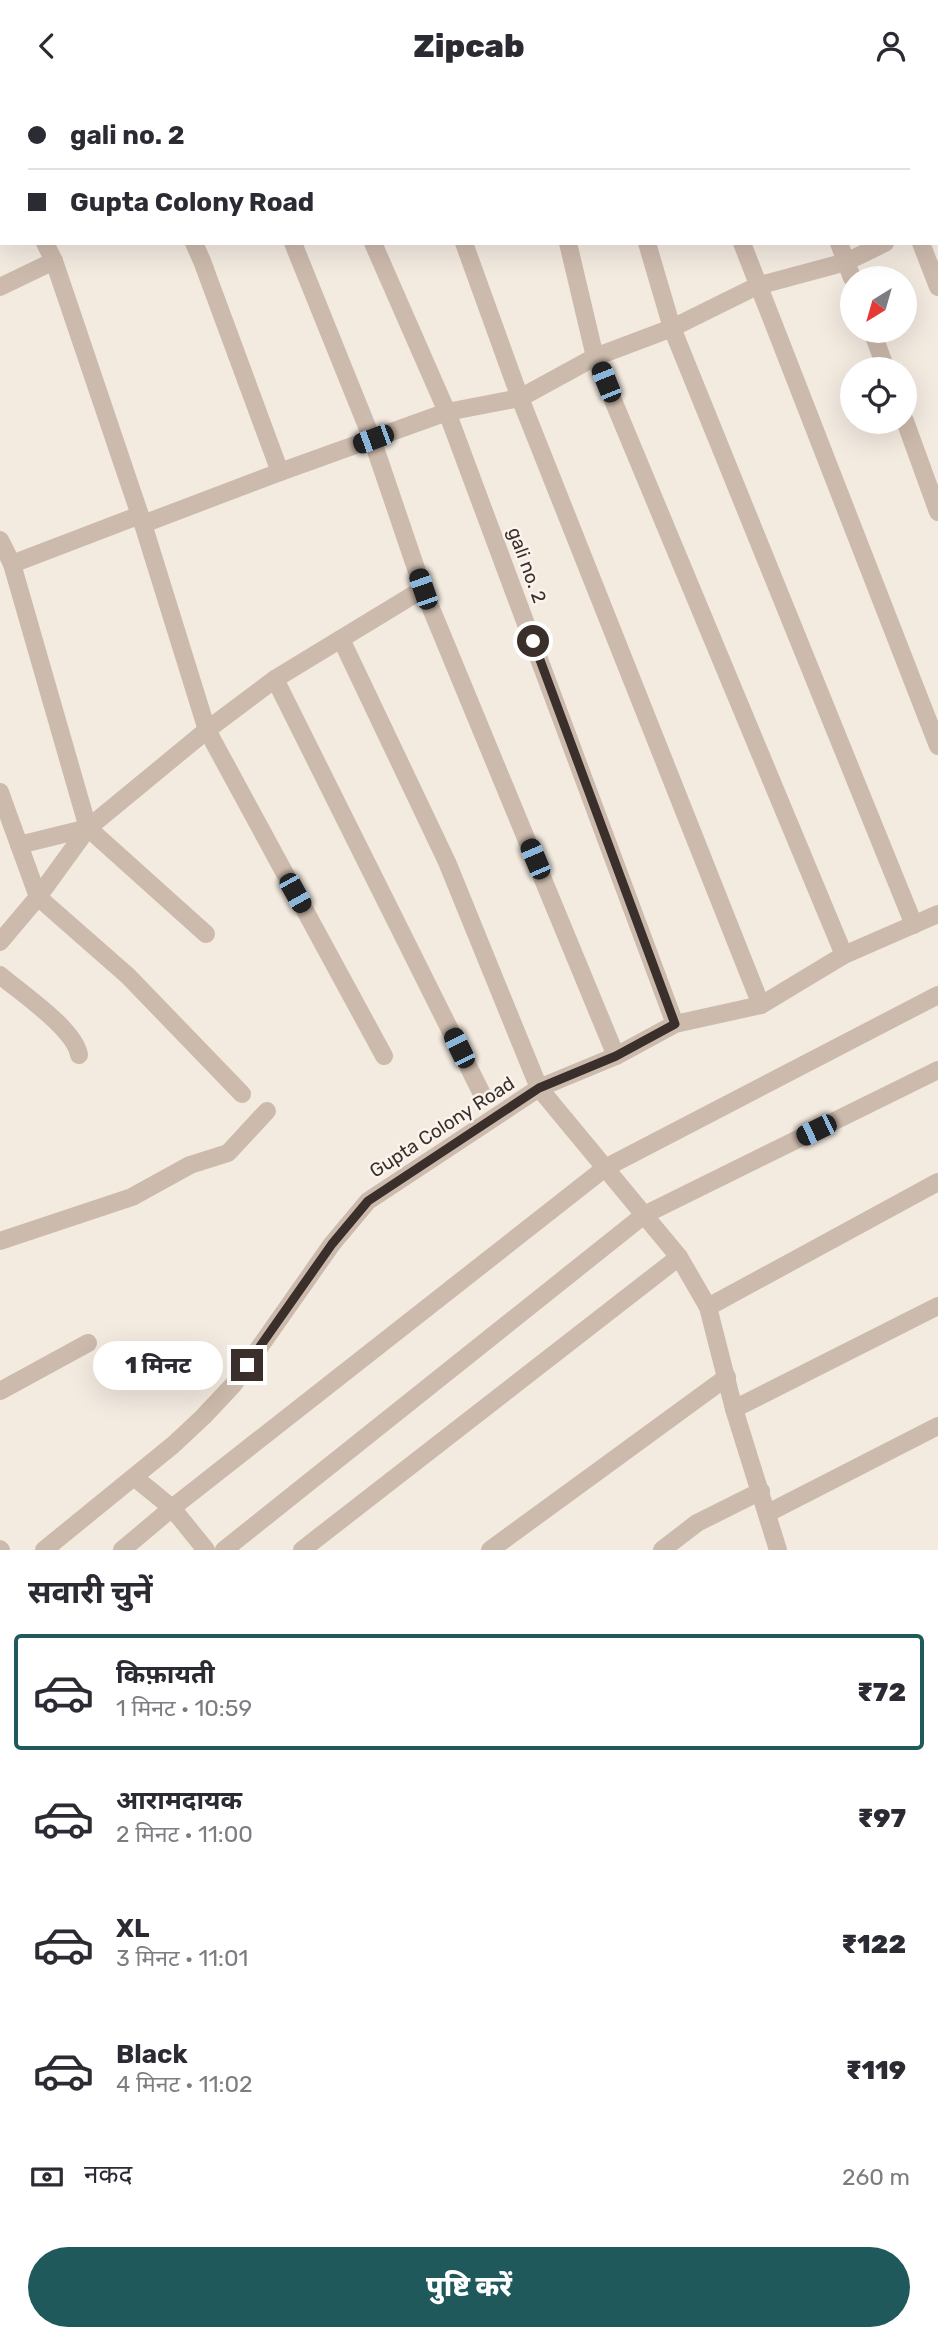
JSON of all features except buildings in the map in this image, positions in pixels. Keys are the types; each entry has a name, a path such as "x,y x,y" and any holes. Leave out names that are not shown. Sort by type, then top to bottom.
{"street":[{"path":"45,245 54,261 142,520 207,730 384,1056"},
{"path":"195,245 280,472"},
{"path":"294,245 373,439 423,589 616,1056"},
{"name":"gali no. 2","path":"374,245 447,412 675,1024"},
{"path":"465,245 520,398 761,1005"},
{"path":"568,245 595,357 844,955"},
{"path":"648,245 672,328 914,925"},
{"path":"743,245 938,745"},
{"path":"840,245 848,266"},
{"path":"854,266 882,245"},
{"path":"922,245 938,287"},
{"path":"0,287 54,261"},
{"path":"12,564 447,412 520,398 595,357 672,328 758,286 840,272"},
{"path":"910,434 938,512"},
{"path":"0,540 12,564 88,828 206,934"},
{"path":"0,942 38,897 88,828 207,730 275,679 423,589"},
{"path":"341,639 447,862 539,1088 679,1258 708,1307 734,1409 778,1550"},
{"path":"275,679 482,1094"},
{"path":"0,792 38,897 128,976 242,1094"},
{"path":"19,845 88,828"},
{"name":"Gupta Colony Road","path":"44,1550 183,1436 233,1385 332,1244 368,1201 539,1088 616,1056 675,1024 761,1005 844,955 938,914"},
{"path":"0,975 66,1031 78,1047 79,1055"},
{"path":"122,1550 605,1168 938,995"},
{"path":"223,1550 644,1215 938,1070"},
{"path":"0,1241 132,1197 190,1165 228,1153 267,1111"},
{"path":"708,1307 938,1182"},
{"path":"302,1550 679,1258"},
{"path":"734,1409 938,1306"},
{"path":"0,1391 88,1343"},
{"path":"490,1550 727,1377"},
{"path":"768,1513 938,1426"},
{"path":"134,1477 172,1508 206,1550"},
{"path":"662,1550 697,1523 761,1491"}],"route":[{"path":"247,1365 332,1244 368,1201 539,1088 616,1056 675,1024 533,641"}]}
